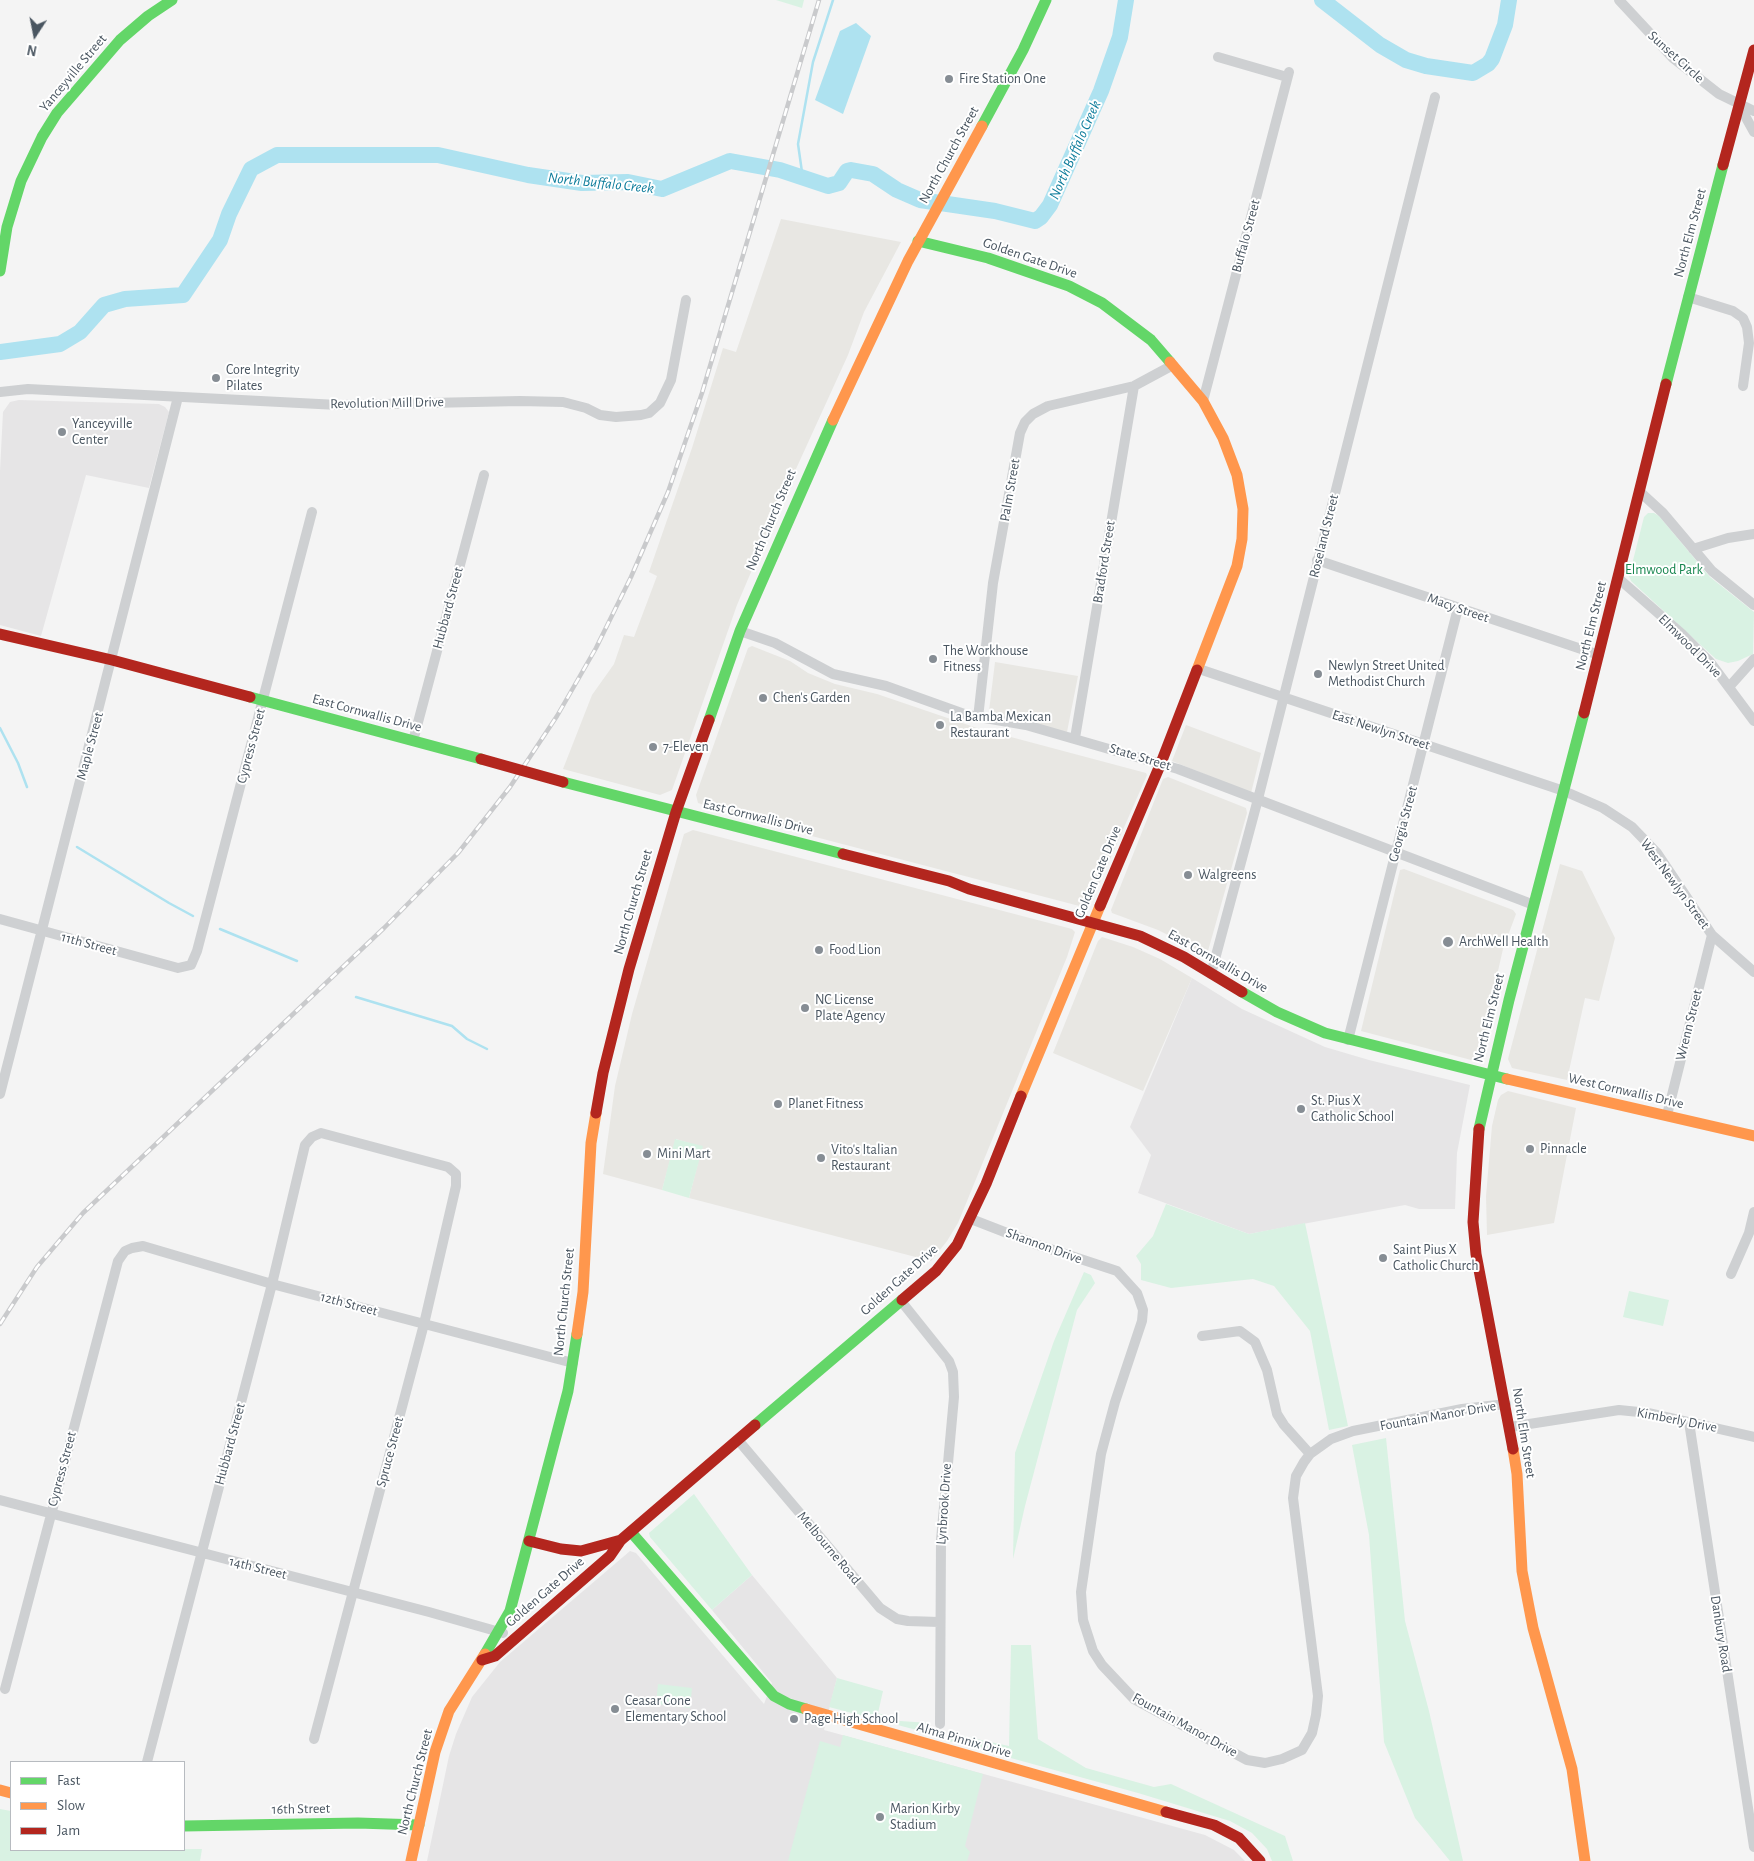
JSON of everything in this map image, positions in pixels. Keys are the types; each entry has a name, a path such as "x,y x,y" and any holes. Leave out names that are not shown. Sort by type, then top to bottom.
{"main road":[{"name":"Yanceyville Street","path":"0,271 7,227 21,181 42,137 57,113 92,70 120,40 170,0"},
{"name":"North Church Street","path":"411,1861 435,1752 449,1711 482,1660 510,1611 574,1363 583,1292 591,1143 603,1073 629,969 676,812 740,631 821,444 918,241 1023,50 1046,0"},
{"name":"North Elm Street","path":"1586,1861 1572,1769 1533,1628 1522,1571 1517,1474 1506,1404 1498,1373 1476,1254 1473,1222 1478,1136 1490,1076 1599,655 1688,297 1754,50"},
{"name":"Golden Gate Drive","path":"529,1541 561,1549 581,1551 621,1540 901,1301 947,1259 971,1219 1093,921 1161,763 1199,669 1237,566 1242,539 1243,509 1237,474 1223,438 1204,401 1150,340 1127,320 1102,303 1069,286 988,258 918,241"},
{"name":"East Cornwallis Drive","path":"0,634 112,660 563,782 949,881 969,889 1093,921 1140,936 1168,948 1277,1012 1325,1033 1403,1056 1490,1076"},
{"name":"West Cornwallis Drive","path":"1490,1076 1754,1136"},
{"name":"Alma Pinnix Drive","path":"632,1532 774,1696 790,1704 942,1749 1214,1826 1239,1838 1260,1861"},
{"name":"Golden Gate Drive","path":"482,1660 495,1656 610,1556 621,1540"},
{"name":"16th Street","path":"185,1826 358,1823 419,1825"}],"street":[{"name":"Sunset Circle","path":"1619,0 1673,58 1719,94 1740,106 1754,111"},
{"name":"Buffalo Street","path":"1204,401 1288,74 1218,57"},
{"name":"Roseland Street","path":"1211,974 1284,698 1434,97"},
{"path":"1740,106 1754,132"},
{"path":"1688,297 1733,311 1743,318 1747,327 1749,343 1743,386"},
{"name":"Revolution Mill Drive","path":"0,392 28,389 338,405 554,402 586,408 600,415 642,415 650,413 660,403 671,380 686,300"},
{"name":"Palm Street","path":"978,718 993,583 1020,433 1025,422 1033,414 1048,406 1134,386 1173,365"},
{"name":"Bradford Street","path":"1075,738 1134,386"},
{"name":"Maple Street","path":"0,1094 178,397"},
{"name":"Hubbard Street","path":"413,741 484,475"},
{"path":"1639,491 1663,513 1712,571 1754,605"},
{"name":"Cypress Street","path":"178,968 191,965 197,951 312,512"},
{"path":"1693,549 1728,538 1754,534"},
{"name":"Macy Street","path":"1318,560 1599,655"},
{"name":"Elmwood Drive","path":"1618,578 1682,634 1710,662 1754,721"},
{"name":"Georgia Street","path":"1348,1040 1458,608"},
{"name":"State Street","path":"740,631 775,643 826,672 886,686 978,718 1011,722 1161,763 1534,905"},
{"path":"1729,687 1754,659"},
{"name":"East Newlyn Street","path":"1199,669 1564,791"},
{"name":"West Newlyn Street","path":"1564,791 1603,808 1632,827 1657,853 1712,935 1726,950 1754,972"},
{"name":"11th Street","path":"0,919 41,932 178,968"},
{"name":"Wrenn Street","path":"1666,1115 1712,935"},
{"name":"Hubbard Street","path":"147,1761 272,1284 305,1145 312,1137 321,1133"},
{"name":"Spruce Street","path":"314,1739 424,1324 456,1186 456,1174 448,1167 321,1133"},
{"path":"1731,1274 1749,1233 1754,1212"},
{"name":"Shannon Drive","path":"971,1219 1038,1246 1117,1271"},
{"name":"12th Street","path":"125,1251 143,1246 272,1284 574,1363"},
{"name":"Cypress Street","path":"4,1689 118,1261 125,1251"},
{"name":"Fountain Manor Drive","path":"1117,1271 1136,1293 1143,1310 1142,1321 1115,1402 1101,1454 1081,1592 1087,1634 1102,1665 1134,1699 1246,1760 1265,1763 1282,1759 1302,1750 1312,1733 1316,1715 1318,1696 1293,1498 1296,1476 1310,1454 1331,1439 1353,1431 1462,1409 1506,1404"},
{"name":"Lynbrook Drive","path":"901,1301 949,1361 953,1372 954,1397 941,1540 939,1622 940,1724"},
{"path":"1202,1336 1240,1331 1255,1342 1267,1370 1277,1414 1284,1425 1310,1454"},
{"name":"Kimberly Drive","path":"1510,1427 1620,1410 1649,1412 1754,1437"},
{"name":"Danbury Road","path":"1689,1422 1754,1847"},
{"name":"Melbourne Road","path":"738,1440 880,1608 908,1621 939,1622"},
{"name":"14th Street","path":"0,1500 516,1637"}],"shaded area":[{"path":"781,219 901,242 864,312 848,355 780,504 737,605 672,790 660,795 563,769 592,695 614,664 624,635 634,637 657,576 649,572 692,448 723,348 736,352"},
{"path":"19,400 159,404 169,412 149,488 86,475 41,636 0,625 0,471 3,412 10,402"},
{"path":"752,646 790,661 808,673 835,684 877,694 977,728 1146,773 1147,775 1090,905 1087,908 804,834 698,803 696,795 748,648"},
{"path":"995,662 1078,676 1067,732 991,715 989,711"},
{"path":"1186,725 1261,753 1251,793 1172,761"},
{"path":"1168,777 1246,808 1247,813 1208,951 1204,953 1158,930 1112,913 1111,910 1163,779"},
{"path":"693,830 1072,929 1075,932 1067,957 958,1223 931,1261 689,1198 702,1147 676,1139 662,1190 603,1174 615,1086 632,1014 684,834"},
{"path":"1560,864 1582,871 1615,938 1599,1001 1585,998 1567,1080 1512,1068 1508,1059"},
{"path":"1404,869 1513,910 1516,914 1503,949 1493,993 1496,1001 1479,1059 1475,1061 1361,1031 1400,870"},
{"path":"1102,937 1133,947 1160,959 1192,978 1143,1091 1053,1053 1098,941"},
{"name":"St. Pius X Catholic School","path":"1192,978 1242,1009 1325,1047 1470,1085 1457,1153 1455,1209 1419,1209 1405,1205 1249,1234 1138,1193 1151,1155 1130,1127"},
{"path":"1508,1091 1576,1108 1554,1223 1487,1235 1486,1196 1492,1126 1498,1100 1501,1095"},
{"path":"630,1551 636,1553 764,1704 772,1683 712,1610 752,1575 837,1678 824,1730 1205,1835 1234,1850 1245,1861 427,1861 449,1756 472,1697 500,1662"}],"green space":[{"path":"776,0 804,0 802,8"},
{"name":"Elmwood Park","path":"1648,513 1654,513 1659,516 1710,577 1754,612 1753,654 1738,661 1728,663 1716,659 1631,581 1629,576 1644,517"},
{"path":"675,1139 703,1146 689,1198 662,1190"},
{"path":"1166,1204 1249,1234 1305,1223 1348,1426 1329,1430 1310,1331 1274,1286 1253,1279 1171,1288 1141,1280 1141,1264 1136,1256 1153,1236"},
{"path":"1084,1272 1091,1275 1095,1283 1077,1310 1025,1506 1013,1559 1015,1453 1054,1341"},
{"path":"1629,1291 1669,1300 1663,1326 1623,1317"},
{"path":"1386,1438 1405,1621 1429,1711 1463,1861 1450,1861 1415,1818 1384,1742 1369,1535 1352,1445"},
{"path":"694,1494 752,1575 712,1610 650,1537 649,1533"},
{"path":"1011,1645 1031,1645 1038,1739 1086,1768 1154,1787 1171,1784 1285,1836 1293,1861 1272,1861 1267,1849 1252,1833 1230,1821 1138,1793 949,1741 949,1733 1009,1746"},
{"path":"837,1678 883,1691 878,1713 900,1721 929,1723 928,1733 829,1707"},
{"path":"658,1684 692,1688 690,1708 656,1704"},
{"name":"Marion Kirby Stadium","path":"843,1735 983,1774 965,1846 970,1852 967,1861 788,1861 820,1741 840,1747"},
{"path":"0,1809 10,1811 10,1851 185,1851 185,1849 202,1849 200,1861 0,1861"}],"water":[{"path":"856,23 871,36 843,114 815,100 840,31"}],"waterway":[{"path":"803,179 798,144 813,62 833,0"},
{"name":"North Buffalo Creek","path":"0,352 60,344 80,332 104,305 125,299 183,295 220,240 229,214 251,169 277,155 438,155 528,175 582,183 628,182 662,189 730,161 780,170 828,186 839,183 847,171 851,170 873,174 897,190 920,200 995,211 1035,221 1041,217 1050,205 1101,91 1120,37 1126,0"},
{"name":"North Buffalo Creek","path":"1322,0 1380,45 1406,60 1426,66 1473,73 1488,64 1492,59 1505,25 1509,0"},
{"path":"0,728 18,763 27,787"},
{"path":"77,847 193,916"},
{"path":"220,929 297,961"},
{"path":"356,997 452,1026 467,1039 487,1049"}],"railway":[{"path":"0,1324 37,1267 83,1213 384,928 458,853 510,787 557,716 596,648 631,577 668,492 702,393 819,0"}],"traffic: fast":[{"path":"0,271 7,227 21,181 42,137 57,113 120,40 148,16 172,0"},
{"path":"982,126 1023,50 1046,0"},
{"path":"1666,384 1723,165"},
{"path":"918,241 988,258 1069,286 1102,303 1151,340 1170,362"},
{"path":"709,720 740,631 833,420"},
{"path":"250,697 481,759"},
{"path":"1479,1129 1509,1000 1584,713"},
{"path":"563,782 843,854"},
{"path":"1242,992 1277,1012 1325,1033 1507,1079"},
{"path":"755,1425 902,1300"},
{"path":"485,1654 510,1611 568,1391 577,1334"},
{"path":"631,1532 774,1696 789,1704 806,1709"},
{"path":"185,1826 358,1823 419,1825"}],"traffic: slow":[{"path":"833,420 908,261 982,126"},
{"path":"1170,362 1203,401 1223,438 1237,475 1243,509 1242,539 1237,566 1197,670"},
{"path":"1021,1096 1100,906"},
{"path":"1507,1079 1754,1136"},
{"path":"577,1334 583,1292 591,1143 596,1113"},
{"path":"1513,1449 1517,1474 1522,1571 1533,1628 1572,1769 1585,1861"},
{"path":"411,1861 435,1752 449,1711 485,1654"},
{"path":"806,1709 1166,1812"},
{"path":"0,1790 10,1793"}],"traffic: jam":[{"path":"1723,165 1754,50"},
{"path":"1584,713 1666,384"},
{"path":"0,634 112,660 250,697"},
{"path":"1100,906 1161,763 1197,670"},
{"path":"596,1113 603,1073 629,969 676,812 709,720"},
{"path":"481,759 563,782"},
{"path":"843,854 949,881 969,889 1140,936 1184,957 1242,992"},
{"path":"902,1300 936,1271 957,1245 986,1184 1021,1096"},
{"path":"1479,1129 1473,1222 1476,1254 1513,1449"},
{"path":"529,1541 561,1549 581,1551 621,1540 755,1425"},
{"path":"482,1660 495,1656 610,1556 621,1540"},
{"path":"1166,1812 1214,1825 1239,1838 1260,1861"}],"place":[{"name":"Fire Station One","path":"949,79"},
{"name":"Core Integrity Pilates","path":"216,378"},
{"name":"Yanceyville Center","path":"62,432"},
{"name":"The Workhouse Fitness","path":"933,659"},
{"name":"Newlyn Street United Methodist Church","path":"1318,674"},
{"name":"Chen's Garden","path":"763,698"},
{"name":"La Bamba Mexican Restaurant","path":"940,725"},
{"name":"7-Eleven","path":"653,747"},
{"name":"Walgreens","path":"1188,875"},
{"name":"ArchWell Health","path":"1448,942"},
{"name":"Food Lion","path":"819,950"},
{"name":"NC License Plate Agency","path":"805,1008"},
{"name":"Planet Fitness","path":"778,1104"},
{"name":"St. Pius X Catholic School","path":"1301,1109"},
{"name":"Pinnacle","path":"1530,1149"},
{"name":"Mini Mart","path":"647,1154"},
{"name":"Vito's Italian Restaurant","path":"821,1158"},
{"name":"Saint Pius X Catholic Church","path":"1383,1258"},
{"name":"Ceasar Cone Elementary School","path":"615,1709"},
{"name":"Page High School","path":"794,1719"},
{"name":"Marion Kirby Stadium","path":"880,1817"}]}
